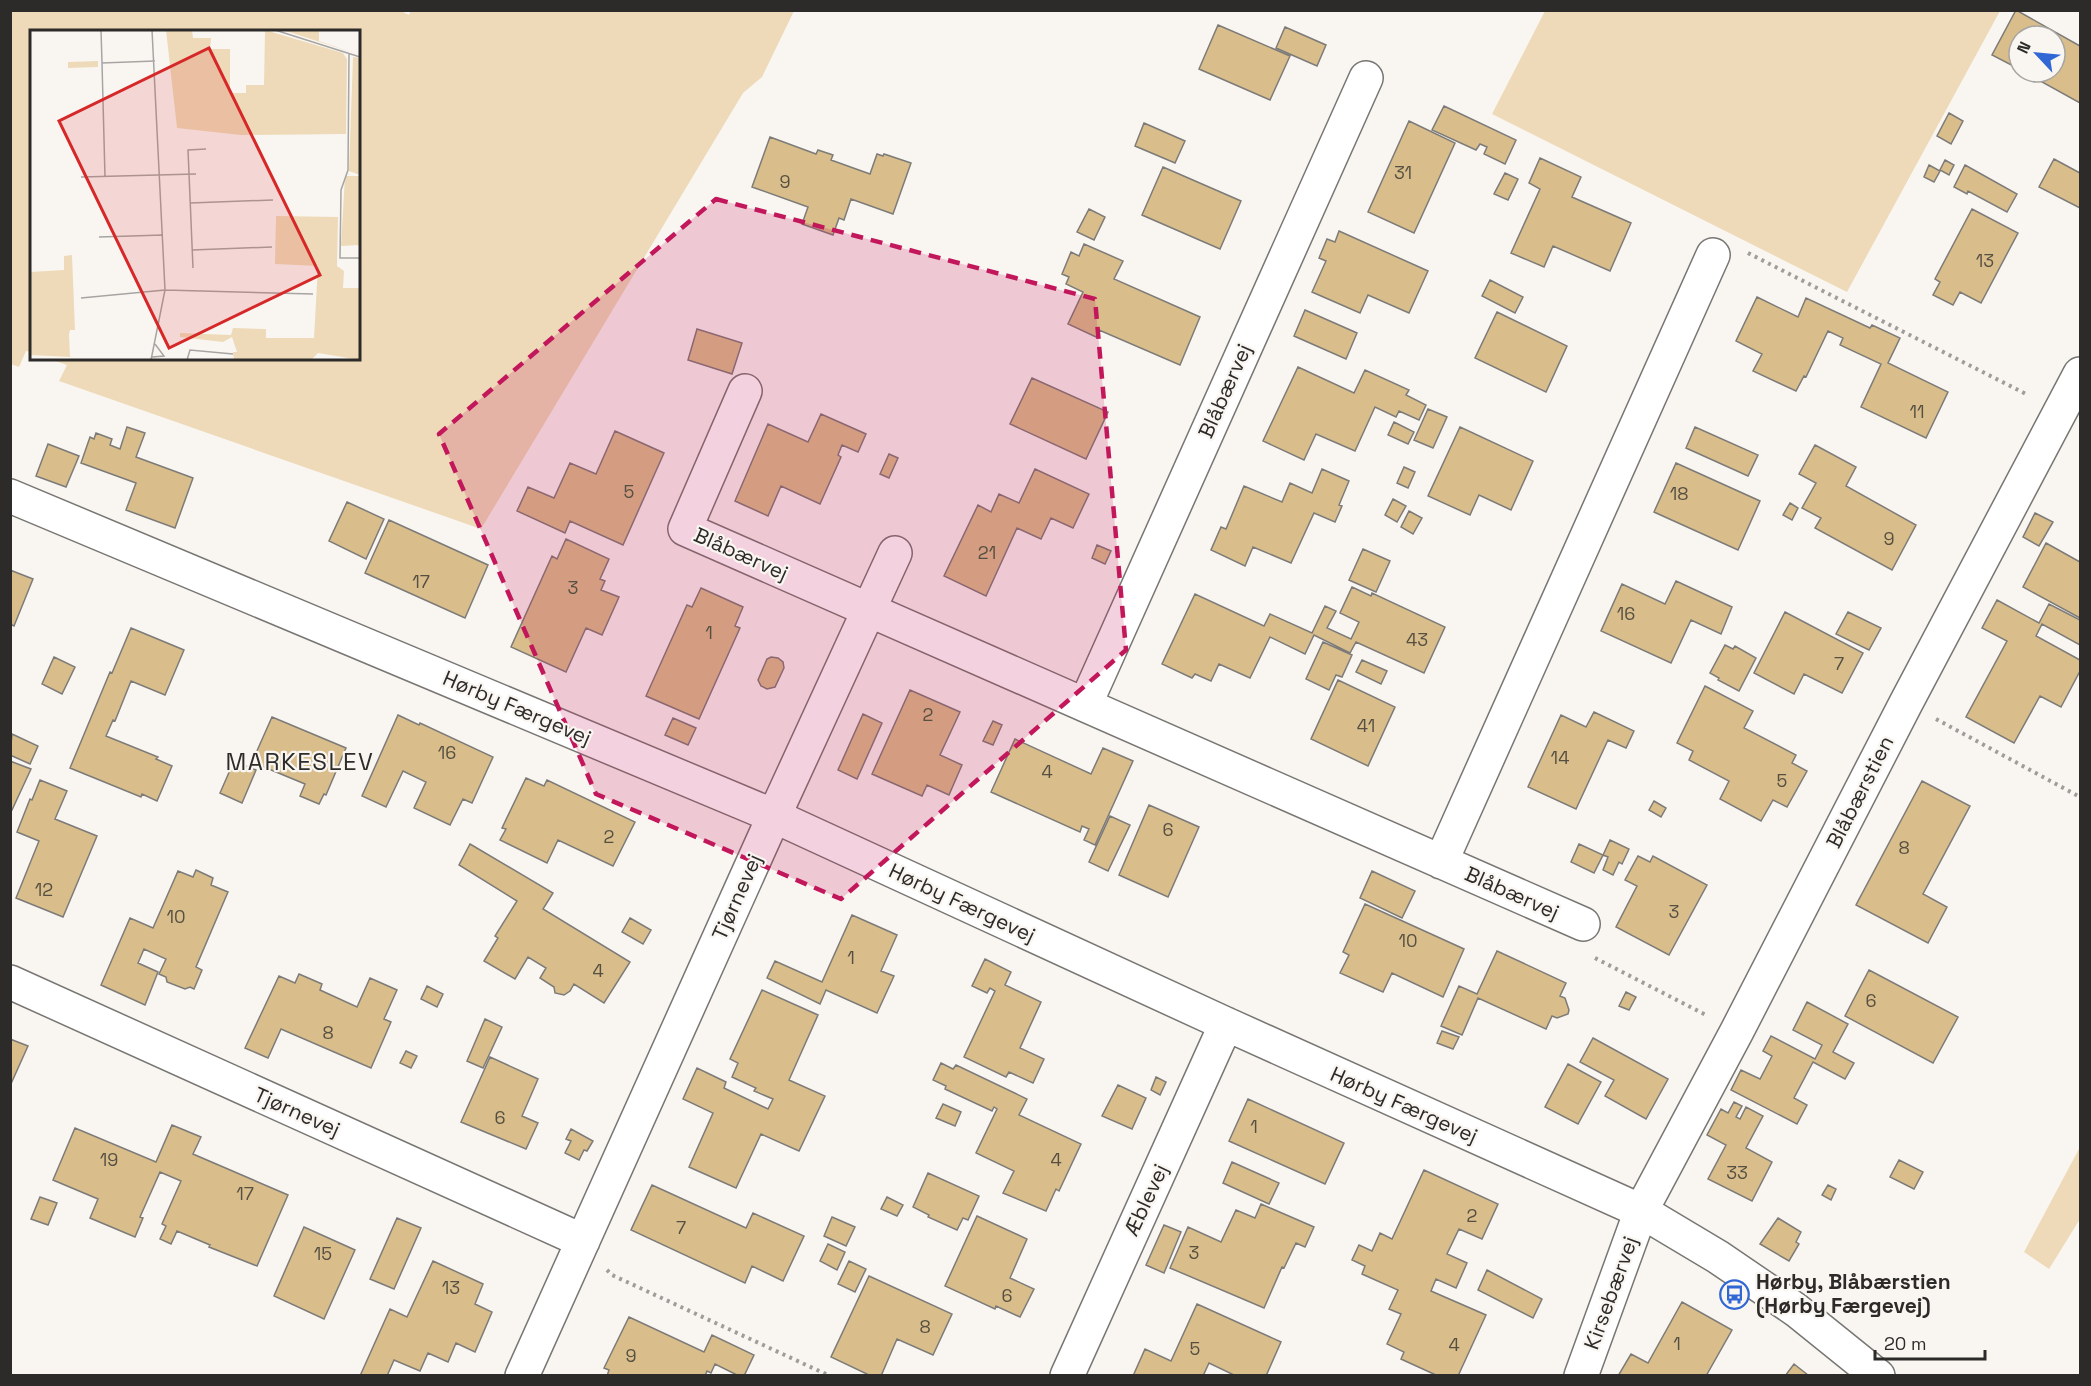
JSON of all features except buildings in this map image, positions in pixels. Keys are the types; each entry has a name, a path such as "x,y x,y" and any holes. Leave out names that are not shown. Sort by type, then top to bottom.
{"street":[{"name":"Blåbærvej","path":"1085,705 1366,78"},
{"name":"Blåbærvej","path":"1441,862 1713,255"},
{"name":"Blåbærstien","path":"1641,1211 2080,374"},
{"name":"Blåbærvej","path":"745,391 685,529 1582,924"},
{"name":"Hørby Færgevej","path":"10,496 774,816 1226,1024 1641,1211 1718,1257 1797,1310 1878,1376"},
{"path":"774,816 895,553"},
{"name":"Tjørnevej","path":"522,1376 774,816"},
{"name":"Tjørnevej","path":"10,982 583,1241"},
{"name":"Æblevej","path":"1067,1376 1226,1024"},
{"name":"Kirsebærvej","path":"1581,1376 1641,1211"}],"path":[{"path":"1713,255 1741,250 2061,411"},
{"path":"1906,703 2080,797"},
{"path":"1582,924 1581,950 1737,1031"},
{"path":"583,1241 612,1275 830,1376"}],"highlighted area":[{"path":"716,199 1095,299 1126,650 841,899 596,794 439,434"}],"shaded area":[{"path":"411,10 794,11 762,77 743,93 481,529 59,381 67,365 53,360 360,360 360,30 30,30 30,352 26,351 19,367 11,364 11,11 401,11 409,15"},
{"path":"1545,11 2000,11 1847,292 1492,114"},
{"path":"2080,1147 2080,1219 2049,1269 2024,1252"}],"place":[{"name":"Hørby, Blåbærstien (Hørby Færgevej)","path":"1735,1294"}],"district":[{"name":"MARKESLEV","path":"300,762"}]}
